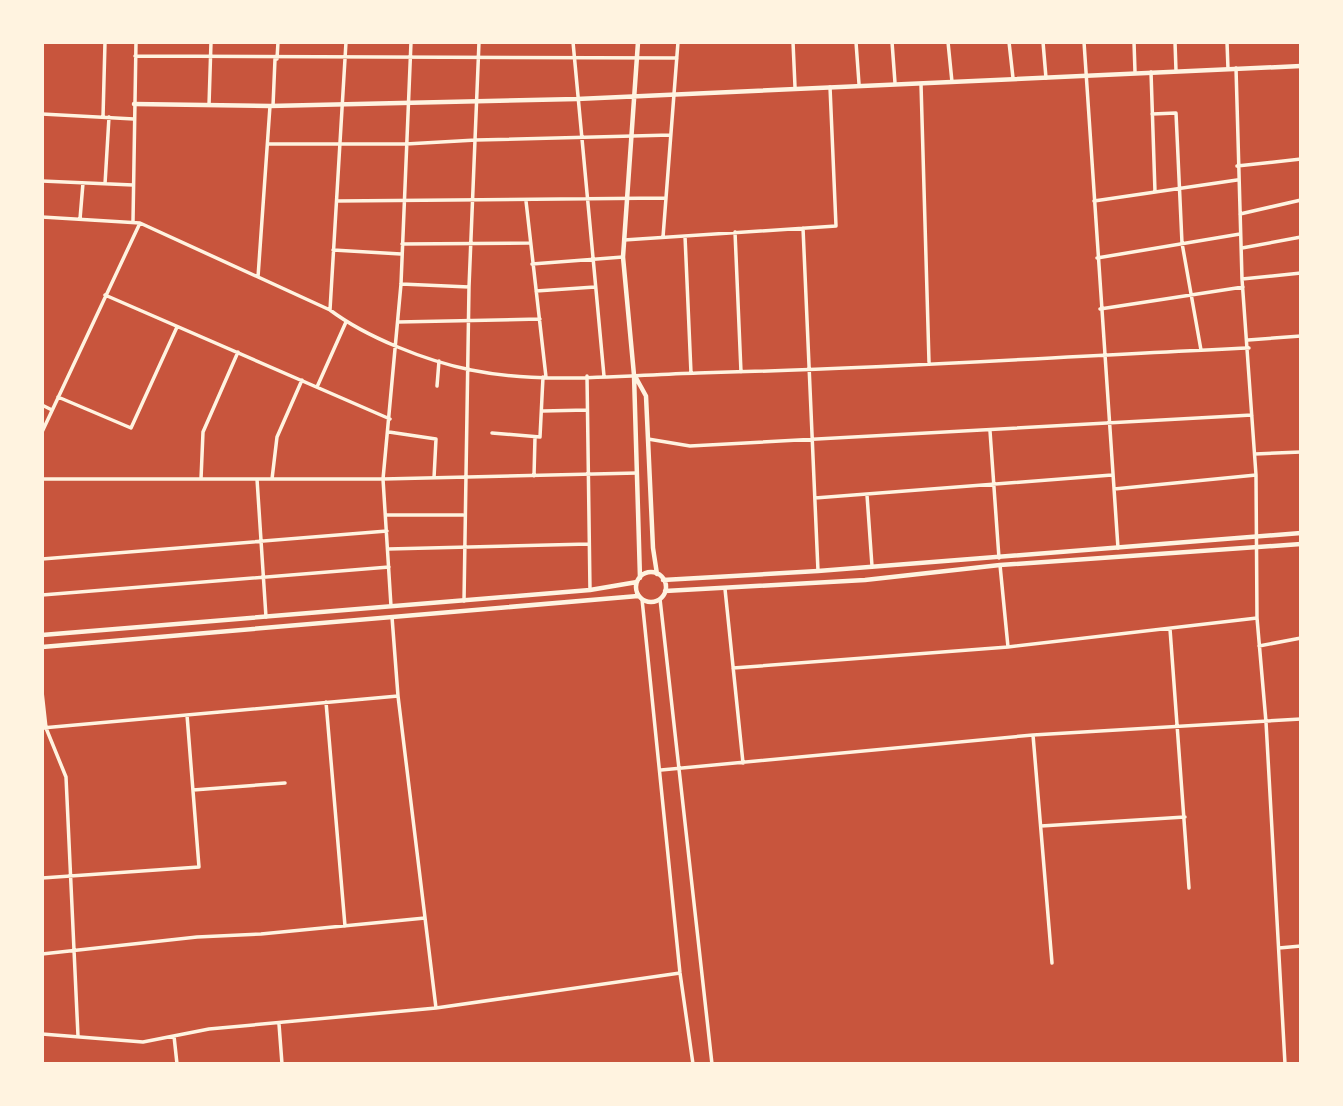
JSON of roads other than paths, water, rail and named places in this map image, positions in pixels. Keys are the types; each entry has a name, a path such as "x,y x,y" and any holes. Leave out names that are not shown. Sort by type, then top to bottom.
{"street":[{"path":"105,42 105,184"},
{"path":"133,221 136,42"},
{"path":"209,107 211,42"},
{"path":"258,277 278,42"},
{"path":"330,310 346,42"},
{"path":"391,607 383,479 401,284 411,42"},
{"path":"464,601 463,515 469,287 479,42"},
{"path":"573,42 604,376"},
{"path":"638,42 622,257 634,375 638,580 661,770 680,973 693,1064"},
{"path":"663,237 678,42"},
{"path":"793,42 795,87"},
{"path":"856,42 859,84"},
{"path":"892,42 895,83"},
{"path":"948,42 952,82"},
{"path":"1009,42 1013,78"},
{"path":"1043,42 1046,78"},
{"path":"1084,42 1102,355 1118,548"},
{"path":"1135,42 1135,72"},
{"path":"1175,42 1176,71"},
{"path":"1227,42 1228,69"},
{"path":"135,56 276,59 574,56 677,58"},
{"path":"134,104 209,107 578,99 674,92 1087,77 1135,72 1301,66"},
{"path":"1236,68 1242,279 1256,475 1257,618 1266,722 1285,1064"},
{"path":"1151,72 1155,192"},
{"path":"921,82 929,362"},
{"path":"624,240 835,226 830,86"},
{"path":"1152,114 1176,113 1177,189 1182,243 1201,350"},
{"path":"42,114 134,119"},
{"path":"268,145 406,145 476,139 671,135"},
{"path":"1237,166 1301,159"},
{"path":"1094,201 1238,180"},
{"path":"42,181 133,185"},
{"path":"80,219 83,183"},
{"path":"337,201 666,198"},
{"path":"1240,214 1301,200"},
{"path":"492,432 540,437 545,377 526,201"},
{"path":"42,217 140,223 330,310 346,322 396,345 468,370 545,377 604,376 1249,348"},
{"path":"42,432 140,223"},
{"path":"803,228 818,571"},
{"path":"735,232 741,372"},
{"path":"1097,258 1241,234"},
{"path":"685,236 691,373"},
{"path":"1242,248 1301,237"},
{"path":"402,244 529,243"},
{"path":"333,250 401,254"},
{"path":"531,264 622,257"},
{"path":"1242,279 1301,273"},
{"path":"401,284 469,287"},
{"path":"536,291 595,287"},
{"path":"1100,309 1243,287"},
{"path":"105,295 390,419"},
{"path":"398,322 540,319"},
{"path":"317,387 346,322"},
{"path":"58,397 131,428 177,326"},
{"path":"1248,340 1301,336"},
{"path":"201,479 204,432 238,352"},
{"path":"437,386 439,360"},
{"path":"634,375 646,396 657,574"},
{"path":"587,376 590,590"},
{"path":"272,479 277,437 302,380"},
{"path":"42,405 52,410"},
{"path":"543,411 587,410"},
{"path":"648,439 690,446 1252,415"},
{"path":"990,431 999,558"},
{"path":"389,432 436,439 434,478"},
{"path":"534,475 535,437"},
{"path":"1255,454 1301,452"},
{"path":"42,480 383,479 637,473"},
{"path":"816,498 1112,475"},
{"path":"1114,489 1256,475"},
{"path":"257,479 266,617"},
{"path":"867,495 872,566"},
{"path":"386,515 463,515"},
{"path":"42,559 387,531"},
{"path":"663,580 999,558 1301,533"},
{"path":"388,549 589,544"},
{"path":"665,591 865,579 1000,565 1301,544"},
{"path":"1000,565 1008,647"},
{"path":"42,595 389,567"},
{"path":"42,635 590,590 638,580 648,573 657,574 663,580 665,591 660,599 712,1064"},
{"path":"725,589 743,763"},
{"path":"42,647 391,616 640,597 651,602 660,599"},
{"path":"391,616 398,696 436,1008"},
{"path":"733,668 1008,647 1257,618"},
{"path":"1170,629 1189,888"},
{"path":"1259,646 1301,638"},
{"path":"42,692 44,728 66,777 78,1036"},
{"path":"44,728 398,696"},
{"path":"326,702 345,926"},
{"path":"42,878 200,867 187,715"},
{"path":"661,770 1033,735 1301,719"},
{"path":"1033,735 1052,963"},
{"path":"193,790 285,783"},
{"path":"1041,826 1185,817"},
{"path":"42,954 197,937 425,918"},
{"path":"1278,948 1301,946"},
{"path":"42,1034 143,1042 209,1029 436,1008 680,973"},
{"path":"278,1024 282,1064"},
{"path":"174,1036 177,1064"}]}
